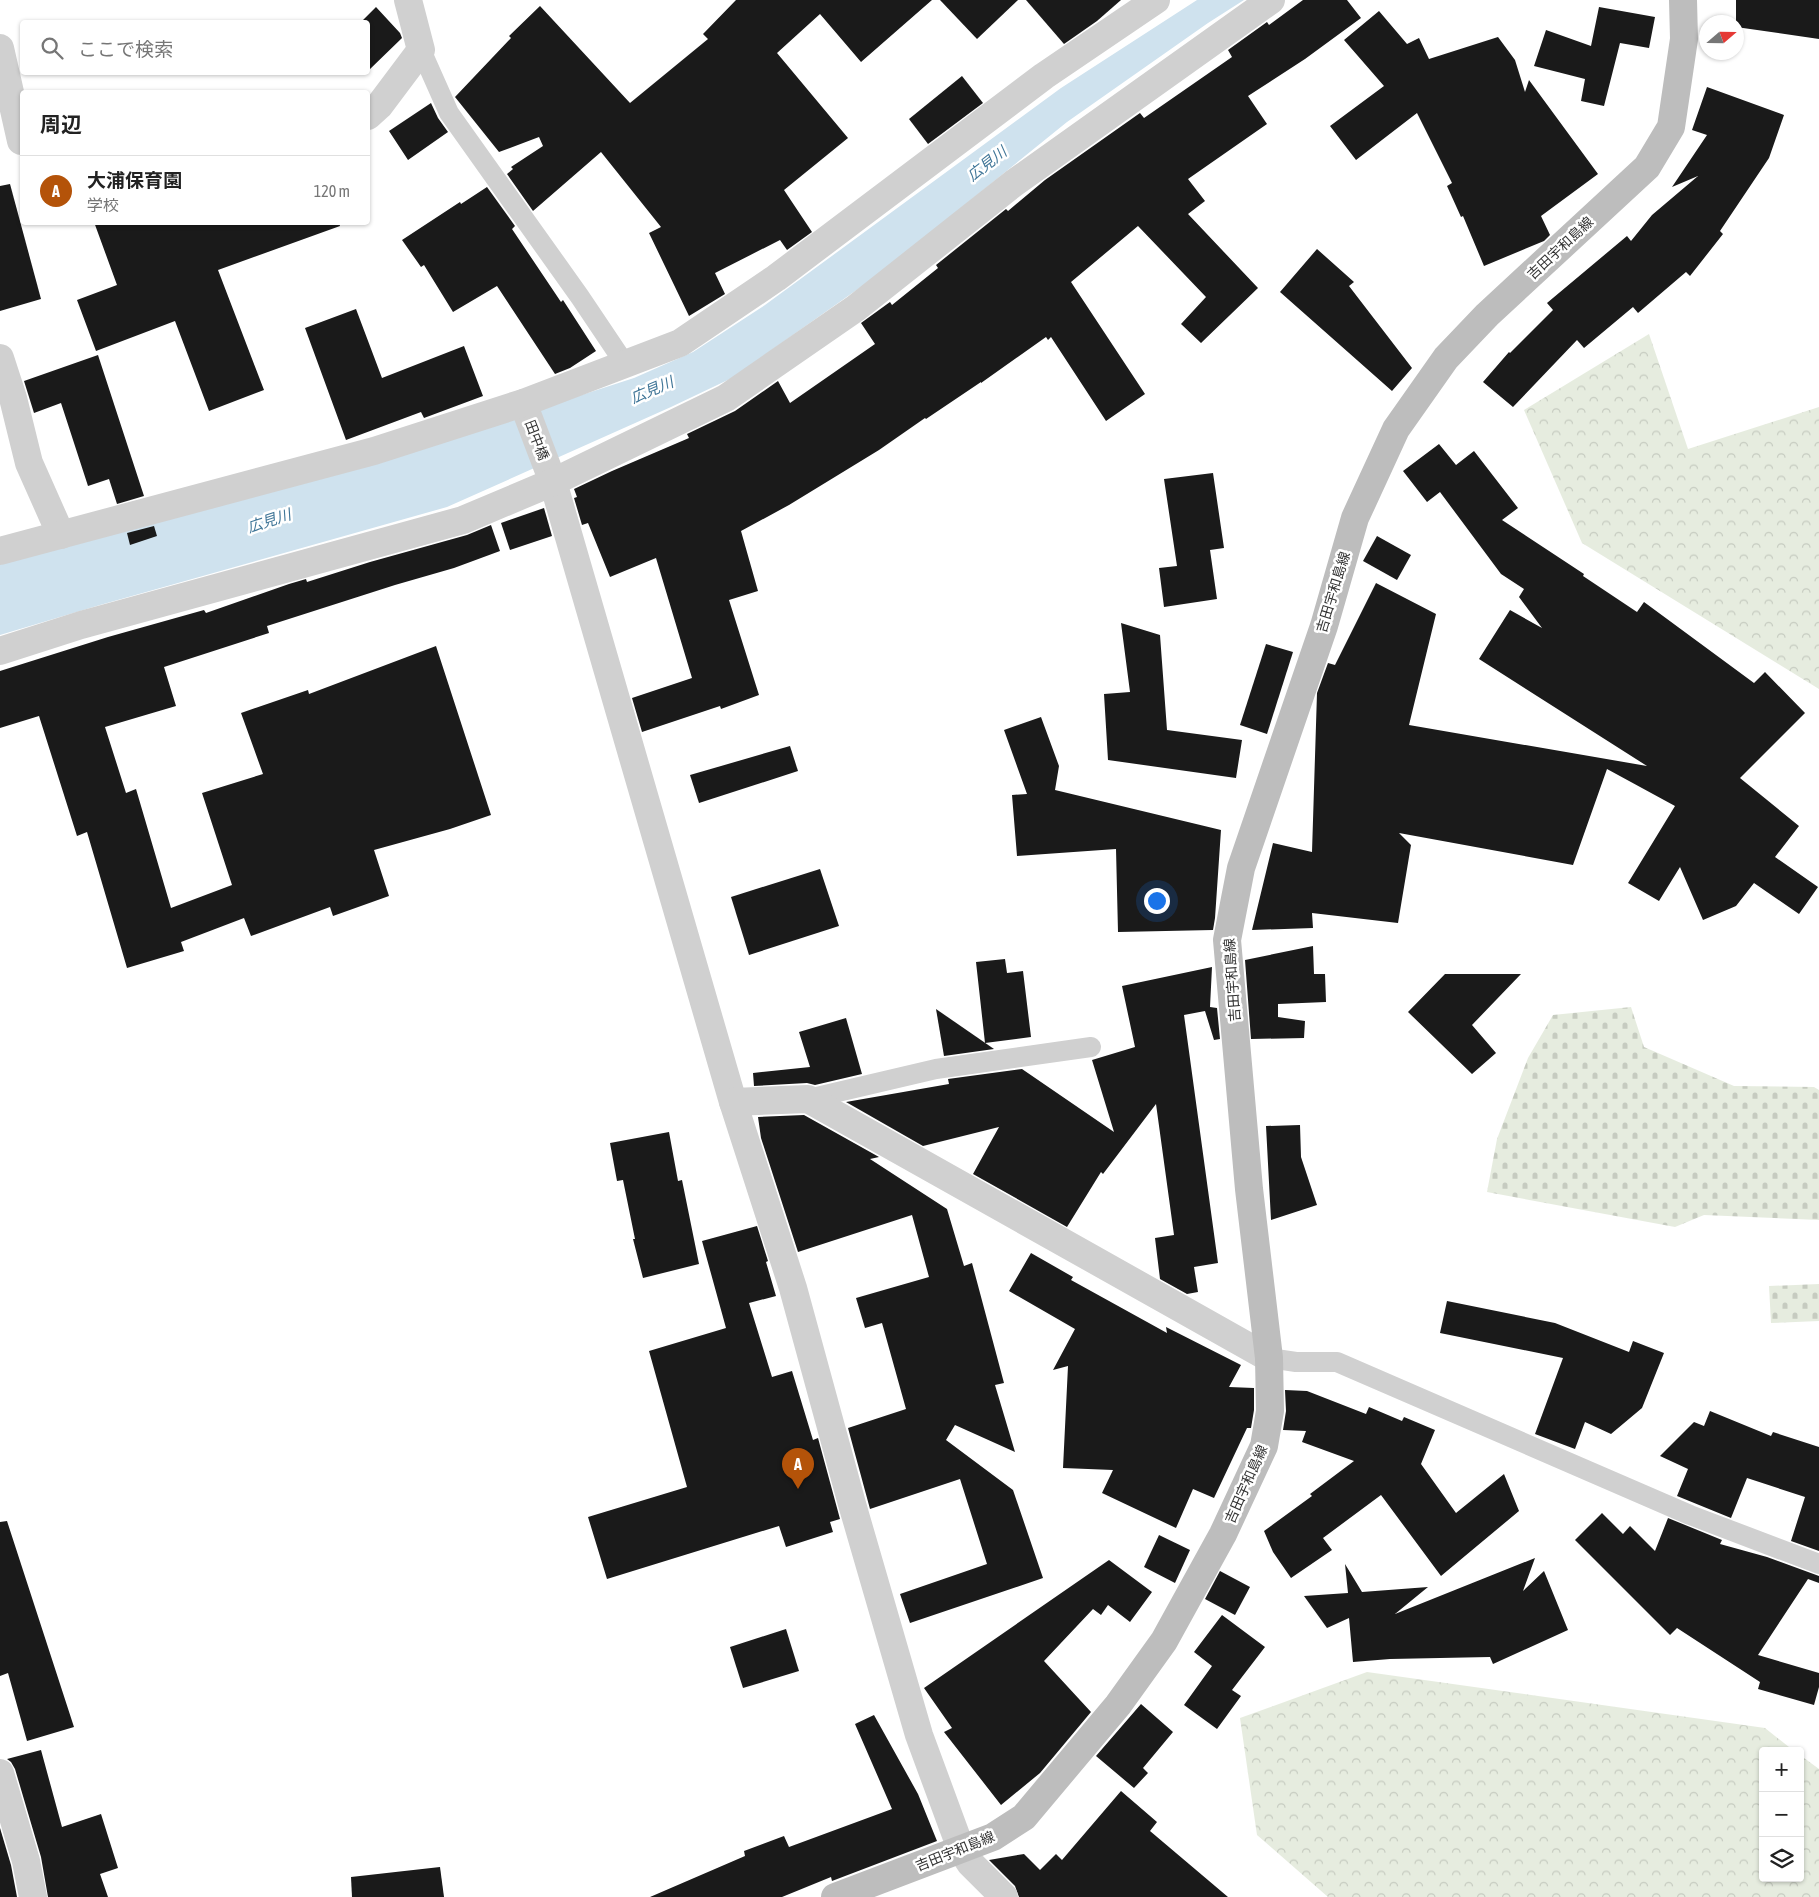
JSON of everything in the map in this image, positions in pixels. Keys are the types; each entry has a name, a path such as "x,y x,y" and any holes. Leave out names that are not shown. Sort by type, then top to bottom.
{"main road":[{"name":"吉田宇和島線","path":"835,1897 993,1837 1024,1817 1118,1705 1164,1642 1223,1534 1264,1446 1270,1411 1269,1358 1249,1188 1227,940 1240,868 1324,626 1355,518 1396,429 1453,351 1487,315 1646,167 1671,127 1684,39 1683,0"}],"street":[{"path":"370,114 379,106 421,50 408,0"},
{"path":"0,552 374,451 525,408 625,364 680,343 735,306 894,190 1044,76 1156,0"},
{"path":"0,651 81,625 463,520 550,474 726,398 856,308 1014,183 1271,0"},
{"path":"0,48 14,143"},
{"path":"0,358 13,398 28,463 61,535"},
{"name":"田中橋","path":"525,408 550,474 733,1102 793,1288 852,1504 919,1735 961,1849 970,1863 1004,1897"},
{"path":"733,1102 808,1099 1269,1358"},
{"path":"0,1773 26,1861 33,1897"}],"lane":[{"path":"421,50 448,113 580,297 625,364"},
{"path":"808,1099 936,1069 1091,1047"},
{"path":"1269,1358 1296,1362 1337,1362 1690,1515 1819,1564"}],"green space":[{"path":"1649,334 1688,449 1819,407 1819,689 1582,543 1524,410"},
{"path":"1631,1007 1644,1047 1734,1086 1814,1087 1819,1090 1819,1220 1704,1215 1675,1227 1487,1192 1497,1139 1528,1058 1553,1015"},
{"path":"1819,1284 1819,1321 1771,1323 1769,1286"},
{"path":"1367,1672 1765,1728 1789,1747 1759,1747 1759,1882 1804,1882 1804,1758 1819,1769 1819,1897 1328,1897 1257,1835 1240,1718"}],"water":[{"name":"広見川","path":"1197,0 1244,0 1067,122 882,272 732,378 447,507 0,635 0,562 383,459 634,378 693,352 765,305 1061,88"}],"building":[{"path":"736,0 932,0 861,62 820,14 777,53 848,138 784,190 812,232 787,250 780,240 715,273 725,294 689,316 649,233 661,227 601,152 533,211 507,174 513,169 511,167 543,146 539,137 499,152 455,97 511,38 509,36 540,6 630,103 708,39 703,34"},
{"path":"940,0 1018,0 977,39"},
{"path":"1026,0 1121,0 1097,21 1064,44"},
{"path":"1303,0 1347,0 1361,18 1305,59 1248,96 1267,124 1188,179 1205,201 1188,214 1258,288 1201,343 1181,324 1206,297 1138,226 1071,282 1145,394 1106,421 1051,337 1048,340 1046,337 981,383 879,450 789,505 741,531 758,591 729,600 759,695 721,709 720,706 642,732 632,698 692,678 656,558 610,577 588,523 582,525 574,498 577,497 574,489 689,438 687,434 735,411 778,381 790,403 875,344 861,323 890,302 892,305 938,268 936,265 1006,209 1008,211 1045,180 1140,113 1144,118 1232,57 1228,50 1267,22 1269,25"},
{"path":"1736,0 1819,0 1819,39 1744,28 1744,15 1736,15"},
{"path":"376,7 400,33 402,38 370,69 370,20 363,20"},
{"path":"1599,7 1655,17 1649,48 1620,43 1604,106 1581,101 1585,79 1534,66 1546,30 1591,46"},
{"path":"1379,11 1407,44 1419,38 1429,59 1498,37 1515,60 1525,92 1529,80 1598,174 1541,216 1550,235 1544,241 1484,266 1463,216 1461,217 1447,186 1452,183 1417,113 1356,160 1330,126 1384,86 1344,40"},
{"path":"962,76 983,103 928,144 909,119"},
{"path":"1707,87 1784,115 1769,158 1720,231 1723,234 1690,276 1686,272 1638,313 1633,307 1584,348 1577,340 1513,407 1483,382 1509,352 1553,310 1547,303 1627,236 1631,241 1652,215 1698,176 1672,187 1707,135 1692,130"},
{"path":"431,103 438,118 448,132 408,160 389,131"},
{"path":"10,184 41,299 0,311 0,186"},
{"path":"487,187 515,226 512,229 561,302 563,300 596,351 570,368 555,374 497,286 453,312 424,265 421,267 402,240 460,202 461,204"},
{"path":"95,225 340,225 218,270 264,390 209,411 175,321 96,351 77,300 117,285"},
{"path":"1317,249 1354,282 1349,286 1412,368 1392,391 1280,292"},
{"path":"356,309 382,378 464,346 483,396 424,418 421,412 346,440 305,328"},
{"path":"98,355 144,496 117,504 109,479 88,486 61,403 34,413 24,381"},
{"path":"1439,444 1456,465 1474,451 1518,508 1502,520 1584,574 1583,576 1637,612 1644,602 1754,683 1765,672 1805,713 1740,778 1799,826 1775,857 1818,887 1799,914 1754,883 1736,906 1703,920 1680,867 1659,901 1628,883 1675,806 1607,769 1573,865 1399,833 1411,845 1398,923 1312,913 1313,928 1252,930 1273,843 1312,852 1317,693 1328,663 1335,665 1376,583 1436,614 1409,725 1647,766 1479,659 1510,610 1542,628 1519,597 1524,589 1501,574 1440,492 1427,502 1403,471"},
{"path":"1213,473 1224,548 1210,550 1217,599 1164,607 1159,568 1177,566 1164,479"},
{"path":"544,508 552,536 510,550 501,523"},
{"path":"491,525 500,551 454,568 267,626 269,633 164,667 176,706 105,727 126,793 136,789 171,908 232,885 202,793 263,774 241,713 308,690 309,694 436,646 491,815 450,829 374,850 389,896 333,916 330,907 251,936 244,918 181,942 184,951 127,968 87,832 77,836 39,716 0,728 0,671 108,637 204,610 206,613 289,584 306,579 307,582 467,535"},
{"path":"154,526 157,536 130,545 127,533"},
{"path":"1377,536 1411,555 1397,580 1363,561"},
{"path":"1121,623 1160,635 1167,730 1242,740 1236,778 1108,760 1104,694 1130,692"},
{"path":"1266,644 1293,652 1267,734 1240,725"},
{"path":"1041,717 1059,766 1055,790 1221,830 1213,930 1118,932 1116,849 1017,856 1012,795 1027,794 1004,730"},
{"path":"790,746 798,771 699,803 690,775"},
{"path":"820,869 839,926 749,955 731,897"},
{"path":"1313,946 1314,974 1325,974 1326,1002 1278,1004 1278,1017 1305,1021 1304,1038 1251,1039 1245,960"},
{"path":"1005,959 1007,973 1023,971 1031,1037 985,1043 976,962"},
{"path":"1212,967 1210,1007 1217,1008 1220,1039 1214,1040 1205,1011 1184,1015 1218,1263 1194,1267 1198,1292 1187,1294 1160,1279 1155,1238 1174,1235 1156,1104 1103,1174 1101,1172 1067,1227 973,1174 999,1127 923,1146 846,1102 949,1084 948,1079 1022,1069 1114,1132 1092,1060 1135,1047 1122,986"},
{"path":"1445,974 1521,974 1472,1025 1496,1053 1472,1074 1408,1012"},
{"path":"936,1009 994,1049 944,1056"},
{"path":"846,1018 862,1074 815,1085 807,1083 754,1086 753,1073 810,1067 799,1032"},
{"path":"804,1115 879,1157 870,1159 947,1209 964,1266 972,1263 1004,1383 995,1385 1015,1452 955,1425 946,1440 1013,1490 1043,1578 910,1623 900,1594 987,1564 960,1479 870,1509 848,1428 906,1409 882,1323 865,1328 856,1298 929,1277 912,1215 798,1252 761,1138 758,1117"},
{"path":"1300,1125 1301,1157 1317,1205 1271,1220 1266,1126"},
{"path":"669,1132 678,1181 682,1180 699,1264 643,1278 633,1239 635,1239 623,1180 617,1181 610,1143"},
{"path":"757,1226 776,1296 749,1303 772,1377 792,1371 813,1440 818,1438 840,1519 830,1522 833,1532 786,1547 779,1526 607,1579 588,1517 687,1487 649,1351 726,1328 702,1241"},
{"path":"1031,1253 1073,1277 1071,1280 1167,1333 1166,1327 1241,1365 1229,1387 1254,1388 1254,1410 1251,1428 1247,1428 1214,1498 1193,1489 1176,1528 1102,1493 1113,1470 1063,1468 1068,1366 1053,1370 1075,1329 1009,1291"},
{"path":"1447,1301 1555,1323 1629,1352 1633,1341 1664,1353 1642,1408 1611,1434 1585,1422 1575,1449 1535,1434 1563,1358 1440,1333"},
{"path":"1285,1390 1307,1391 1366,1414 1369,1407 1402,1421 1404,1417 1435,1430 1421,1464 1456,1513 1504,1474 1519,1511 1441,1576 1381,1495 1323,1538 1332,1550 1291,1578 1273,1552 1264,1531 1312,1496 1310,1494 1354,1461 1302,1442 1306,1431 1283,1430 1286,1411"},
{"path":"1710,1411 1771,1436 1773,1432 1819,1447 1819,1551 1791,1541 1805,1497 1747,1478 1731,1518 1677,1496 1688,1469 1660,1456 1694,1422 1704,1426"},
{"path":"1602,1513 1623,1534 1630,1526 1655,1551 1668,1518 1722,1540 1720,1544 1767,1557 1819,1576 1819,1583 1808,1579 1758,1655 1819,1673 1819,1687 1814,1705 1758,1689 1760,1682 1677,1628 1670,1635 1575,1540"},
{"path":"7,1521 74,1727 27,1741 8,1673 0,1676 0,1522"},
{"path":"1159,1535 1190,1550 1175,1583 1144,1567"},
{"path":"1535,1558 1523,1591 1544,1571 1568,1630 1493,1664 1490,1657 1390,1659 1353,1662 1349,1618 1327,1628 1304,1596 1348,1593 1345,1564 1362,1592 1428,1587 1395,1614"},
{"path":"1109,1560 1152,1592 1130,1622 1108,1605 1101,1615 1093,1609 1044,1661 1091,1712 1040,1773 1001,1805 944,1732 952,1728 924,1688"},
{"path":"1220,1571 1250,1587 1235,1615 1205,1599"},
{"path":"1222,1615 1265,1647 1232,1690 1241,1696 1217,1729 1184,1705 1212,1666 1194,1652"},
{"path":"786,1629 799,1671 743,1688 730,1647"},
{"path":"1141,1704 1173,1732 1143,1768 1148,1773 1134,1788 1096,1756"},
{"path":"874,1715 918,1794 937,1841 832,1881 831,1877 782,1897 650,1897 745,1856 744,1851 784,1836 789,1847 892,1809 855,1724"},
{"path":"41,1750 62,1827 101,1814 118,1868 100,1874 108,1897 48,1897 41,1857 15,1769 7,1759"},
{"path":"1121,1791 1157,1822 1150,1831 1228,1897 1019,1897 1015,1886 989,1860 1024,1854 1040,1870 1056,1854 1062,1860"},
{"path":"0,1828 11,1865 17,1897 0,1897"},
{"path":"440,1867 444,1897 352,1897 351,1877"}],"place":[{"name":"大浦保育園","path":"798,1489"}]}
